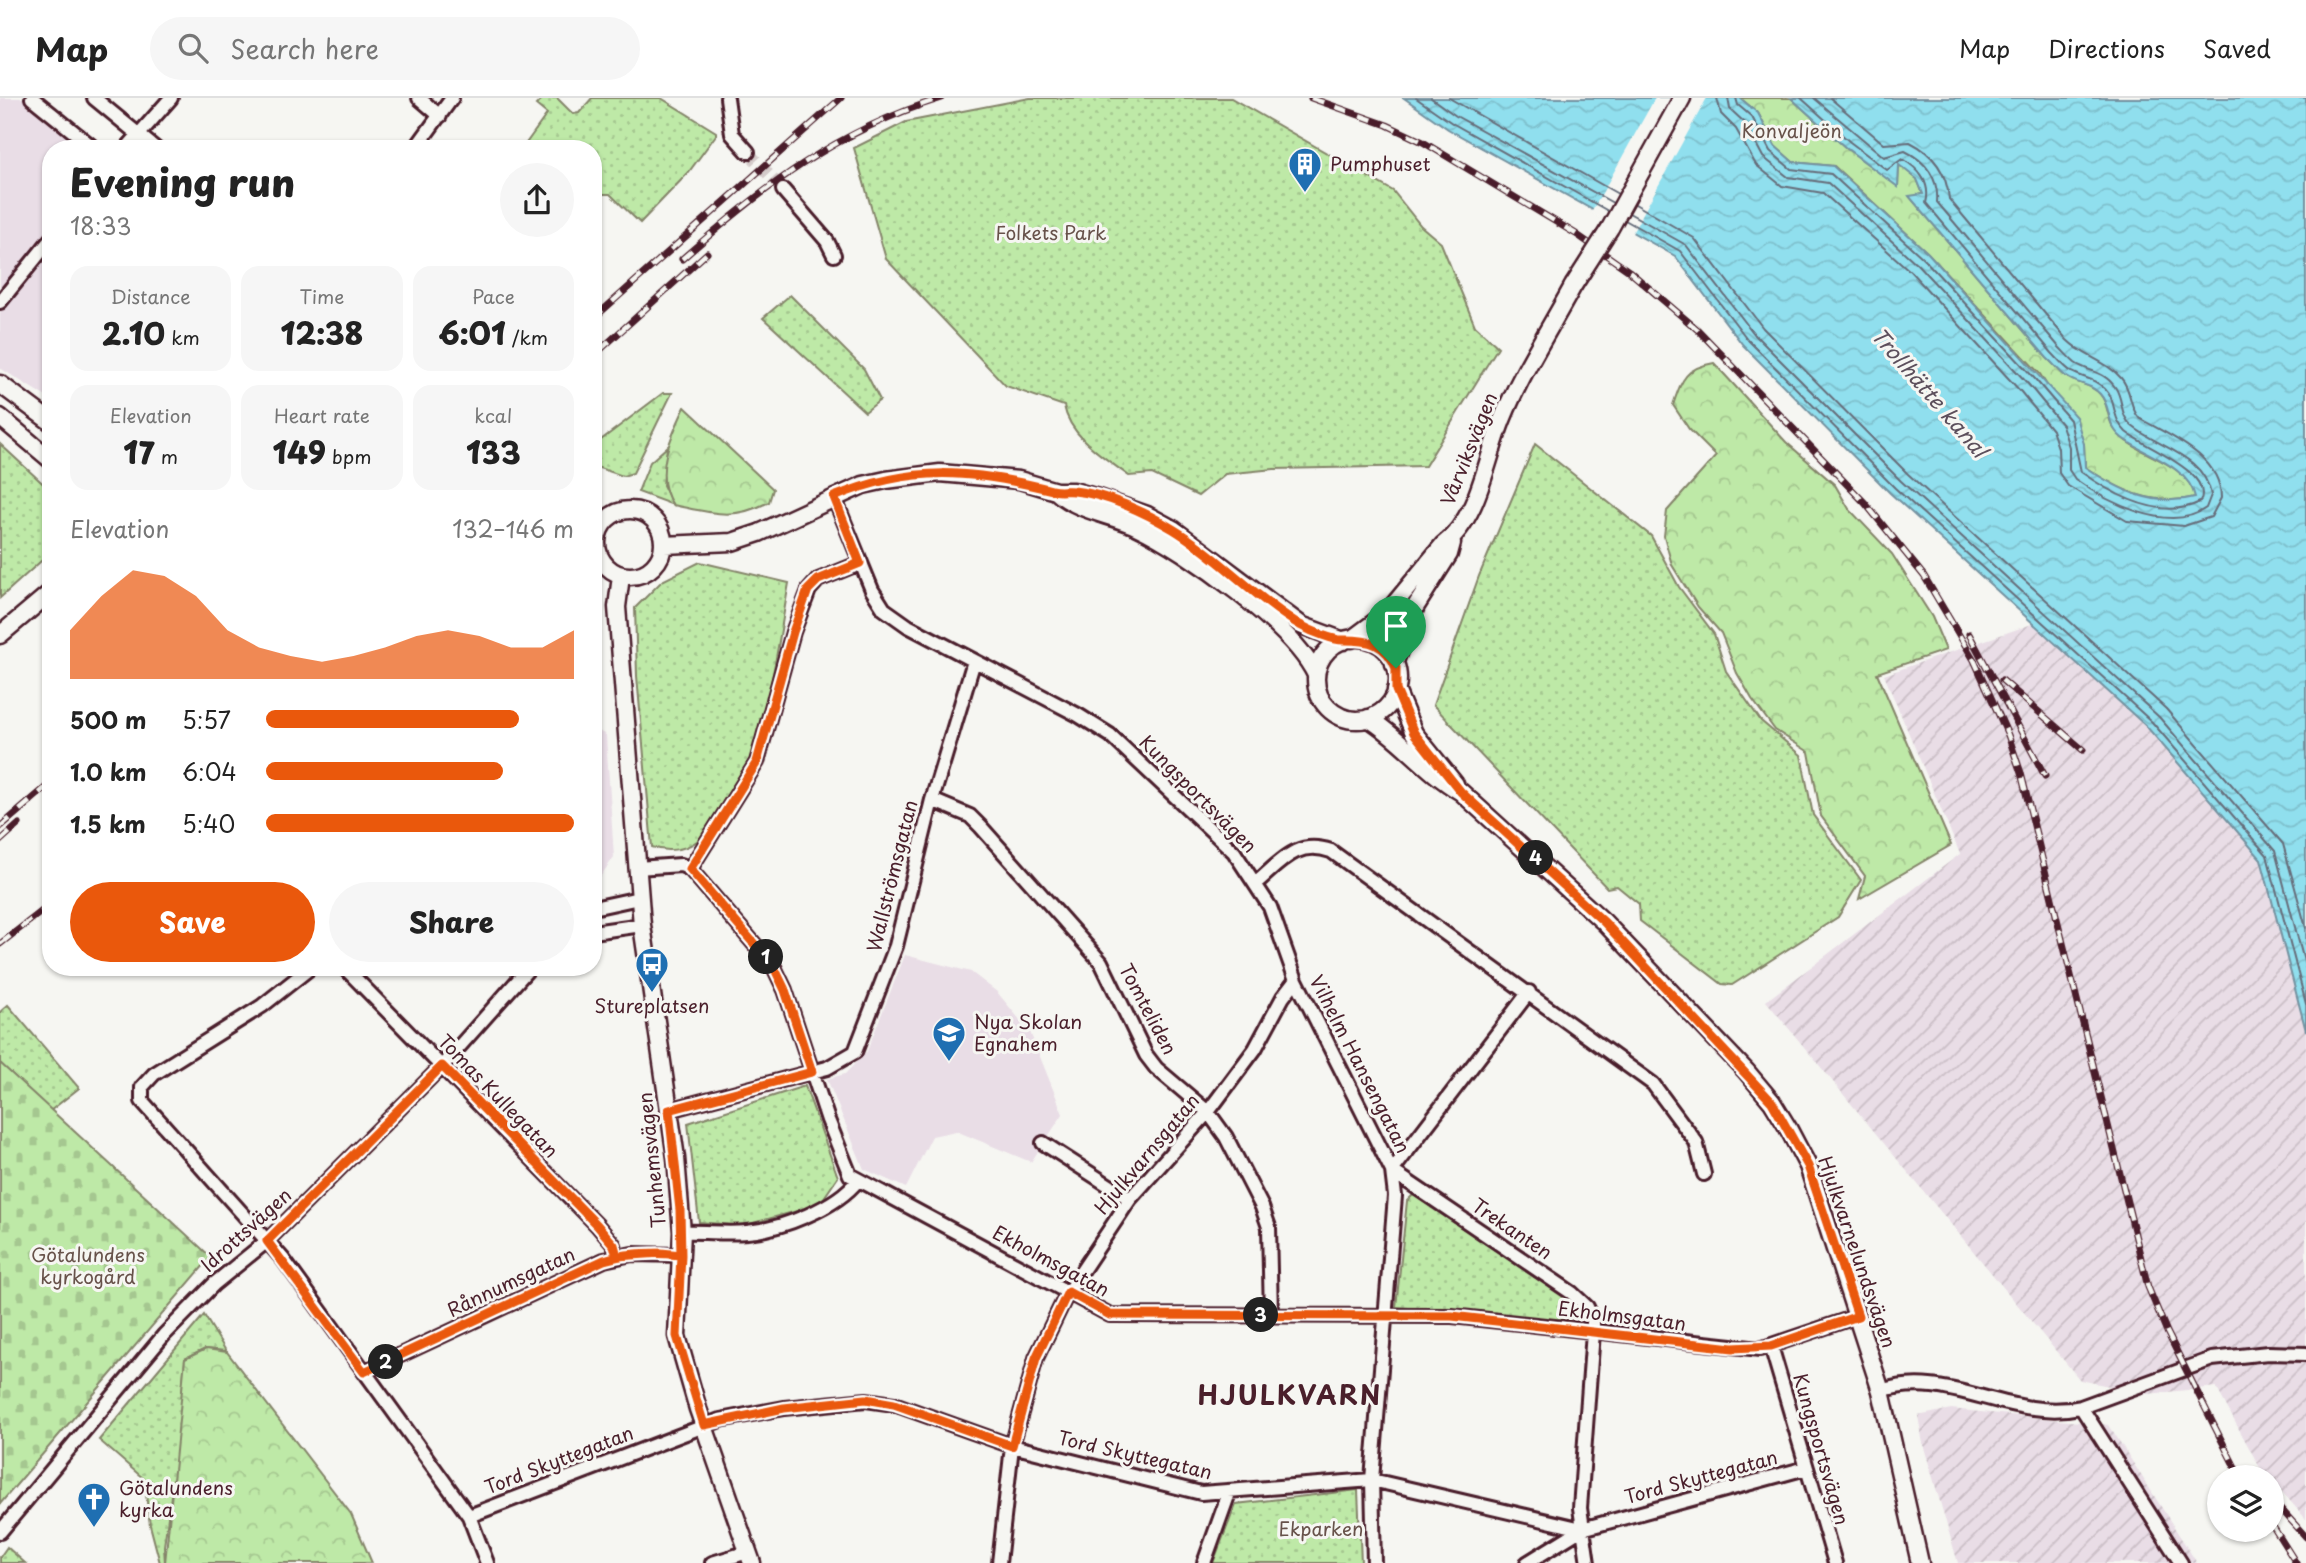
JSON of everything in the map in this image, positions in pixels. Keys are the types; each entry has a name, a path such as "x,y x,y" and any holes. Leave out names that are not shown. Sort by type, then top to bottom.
{"street":[{"path":"32,98 84,140"},
{"path":"94,98 145,140"},
{"path":"135,140 171,98"},
{"path":"419,98 440,116"},
{"path":"422,140 452,98"},
{"path":"727,98 732,134 748,152"},
{"name":"Vårviksvägen","path":"1348,640 1387,613 1443,545 1454,537 1470,507 1502,419 1573,286 1682,98"},
{"path":"783,190 827,241 834,255"},
{"path":"0,302 42,250"},
{"path":"0,384 42,415"},
{"path":"0,418 42,452"},
{"path":"32,444 42,460"},
{"path":"664,545 732,542 759,533 834,497 886,480 940,473 1019,480 1056,491 1074,491 1095,497 1165,524 1301,625 1348,640 1366,640 1380,645 1394,664"},
{"path":"1056,491 1068,502 1136,526 1178,550 1292,638 1308,658 1316,675 1318,693 1334,713 1350,719 1368,718 1383,710 1396,690 1394,664 1416,606 1449,554 1454,537"},
{"name":"Kungsportsvägen","path":"834,497 860,563 884,609 908,626 1078,715 1110,735 1234,852 1256,883 1288,855 1303,848 1315,846 1331,851 1653,1084 1696,1142 1704,1174"},
{"path":"602,514 623,510 643,512 659,526 664,545 662,555 650,570 641,575 621,576 602,561"},
{"path":"637,868 681,865 690,869 757,762 787,652 808,590 818,580 860,563"},
{"name":"Tunhemsvägen","path":"621,576 617,607 639,898 669,1110 682,1232 677,1336 704,1425 750,1557"},
{"path":"0,635 42,598"},
{"path":"1316,675 1327,652 1348,640"},
{"name":"Wallströmsgatan","path":"812,1072 855,1052 861,1042 896,946 932,800 974,661"},
{"name":"Hjulkvarnelundsvägen","path":"1396,690 1414,733 1461,792 1604,922 1772,1102 1808,1166 1858,1316 1881,1391 1920,1563"},
{"name":"Hjulkvarnelundsvägen","path":"1368,718 1382,727 1433,776 1461,792"},
{"name":"Tomteliden","path":"932,800 961,811 981,827 1101,962 1146,1055 1156,1068 1208,1112 1226,1137 1269,1227 1270,1315"},
{"name":"Ekholmsgatan","path":"690,869 774,967 785,990 845,1166 858,1180 1110,1315 1452,1316 1733,1348 1771,1346 1858,1316"},
{"name":"Vilhelm Hansengatan","path":"1256,883 1270,907 1296,980 1392,1171 1395,1196 1372,1480 1374,1563"},
{"path":"602,906 639,898"},
{"path":"602,931 642,925"},
{"path":"300,976 262,1006 154,1074 142,1087 142,1101 267,1241 469,1516 487,1563"},
{"name":"Tomas Kullegatan","path":"353,976 597,1225 614,1245 617,1256"},
{"name":"Idrottsvägen","path":"0,1532 164,1335 214,1284 267,1241 442,1066 522,976"},
{"name":"Hjulkvarnsgatan","path":"999,1563 1012,1446 1036,1358 1068,1292 1130,1199 1208,1112 1255,1049 1283,997 1296,980"},
{"path":"1392,1171 1529,992"},
{"path":"669,1110 812,1072"},
{"path":"1043,1143 1130,1199"},
{"name":"Trekanten","path":"1392,1171 1572,1293 1591,1314 1593,1332"},
{"path":"682,1232 748,1232 795,1219 828,1207 847,1194 858,1180"},
{"name":"Rånnumsgatan","path":"364,1372 617,1256 661,1253 681,1255"},
{"path":"1588,1563 1582,1530 1581,1494 1593,1332"},
{"name":"Kungsportsvägen","path":"1771,1346 1835,1563"},
{"path":"1881,1391 1912,1383 2030,1410 2061,1411 2081,1407 2212,1359 2268,1353 2306,1354"},
{"name":"Tord Skyttegatan","path":"469,1516 704,1425 784,1408 866,1399 894,1404 1012,1446 1201,1493 1229,1493 1372,1480 1582,1530 1806,1468"},
{"path":"2081,1407 2181,1563"},
{"path":"1205,1563 1229,1493"},
{"path":"1527,1563 1582,1530"},
{"path":"712,1563 750,1557"}],"shaded area":[{"path":"0,98 30,98 82,140 42,140 42,249 0,298"},
{"path":"42,261 42,394 0,368 0,312"},
{"path":"2035,623 2147,727 2261,859 2306,1031 2306,1519 2284,1494 2284,1465 2258,1465 2216,1387 2148,1394 2080,1380 1766,1001 1960,854 1884,675"},
{"path":"602,733 606,735 614,857 602,874"},
{"name":"Nya Skolan Egnahem","path":"905,955 971,972 997,992 1030,1032 1063,1114 1031,1162 956,1131 932,1136 906,1188 864,1169 827,1079 845,1074 867,1051"},
{"path":"1951,1409 2109,1425 2197,1563 1958,1563 1923,1444 1918,1416"}],"green space":[{"path":"543,98 557,98 573,114 579,113 592,98 661,98 716,132 716,135 688,173 640,223 610,194 602,194 602,140 528,140 547,114 536,105"},
{"name":"Folkets Park","path":"1030,98 1231,98 1393,191 1421,226 1441,243 1475,326 1498,347 1425,466 1274,469 1225,474 1198,496 1152,474 1129,476 1081,437 1067,417 1064,406 1006,386 886,259 854,148 906,122"},
{"name":"Konvaljeön","path":"1740,98 1791,98 1846,148 1898,186 1899,164 1917,179 1923,194 1910,197 2047,358 2071,380 2100,394 2112,425 2121,437 2174,468 2191,485 2196,497 2180,500 2151,498 2111,483 2085,467 2084,444 2040,374 1928,253 1834,166 1793,162 1775,146 1758,113"},
{"path":"790,295 864,369 880,400 865,412 763,318"},
{"path":"1714,363 1786,442 1835,485 1849,509 1892,554 1932,617 1946,650 1877,673 1951,845 1859,899 1865,876 1821,816 1809,752 1775,730 1752,699 1737,673 1721,633 1698,607 1672,565 1664,536 1667,511 1716,456 1689,429 1673,405 1686,376 1697,368"},
{"path":"663,393 672,393 633,473 623,476 602,469 602,439"},
{"path":"685,407 773,489 769,502 744,512 722,514 673,505 664,482 664,469 674,430"},
{"path":"0,444 42,483 42,560 0,598"},
{"path":"1535,444 1651,536 1679,587 1714,634 1726,671 1761,721 1801,755 1813,815 1861,880 1838,917 1732,985 1722,984 1640,921 1639,904 1617,886 1607,888 1433,705 1479,576"},
{"path":"667,447 663,485 673,505 638,492 650,462"},
{"path":"700,562 789,583 764,714 742,776 720,813 697,841 681,849 663,850 652,847 637,676 635,608 662,581"},
{"path":"8,1005 79,1088 50,1111 0,1063 0,1012"},
{"name":"Götalundens kyrkogård","path":"0,1063 211,1257 0,1504"},
{"path":"805,1086 838,1177 819,1205 742,1226 699,1222 688,1123"},
{"path":"1413,1195 1563,1296 1577,1308 1577,1316 1562,1320 1396,1307 1407,1201"},
{"path":"204,1315 226,1351 205,1349 185,1359 177,1453 164,1546 165,1563 160,1563 150,1525 144,1479 99,1440"},
{"path":"206,1349 227,1352 351,1514 372,1563 165,1563 185,1359"},
{"name":"Ekparken","path":"1358,1490 1361,1563 1213,1563 1236,1504"},
{"path":"7,1547 25,1563 0,1563 0,1557"}],"water":[{"name":"Trollhätte kanal","path":"1404,98 1740,98 1758,113 1775,146 1793,162 1833,166 1928,253 2076,417 2084,444 2085,467 2137,495 2180,500 2195,497 2184,477 2166,463 2118,435 2100,394 2071,380 2047,358 1909,196 1923,194 1917,179 1899,165 1898,187 1846,148 1791,98 2306,98 2306,1031 2261,859 2147,727 1890,493 1743,345 1675,256 1448,129"}],"pier":[{"path":"1655,98 1707,98 1631,235 1591,213"}],"tunnel":[{"path":"748,152 783,190"}],"railway":[{"path":"602,311 841,98"},
{"path":"682,259 772,185 834,144 903,111 942,98"},
{"path":"1311,98 1387,125 1423,142 1576,234 1629,271 1698,330 1865,503 1924,576 1974,660 2008,735 2021,773 2148,1287 2167,1332 2234,1465"},
{"path":"602,348 707,253"},
{"path":"1969,634 2045,776"},
{"path":"2002,680 2083,750"},
{"path":"0,827 42,791"},
{"path":"0,841 19,824"},
{"path":"0,944 42,911"},
{"path":"2284,1512 2306,1537"},
{"path":"2283,1542 2296,1563"}],"place":[{"name":"Pumphuset","path":"1305,194"},
{"name":"Stureplatsen","path":"652,994"},
{"name":"Nya Skolan Egnahem","path":"949,1063"},
{"name":"Götalundens kyrka","path":"94,1529"}],"district":[{"name":"HJULKVARN","path":"1290,1396"}],"route":[{"path":"1396,668 1387,651 1380,645 1359,639 1344,641 1301,625 1173,529 1147,515 1095,497 1074,491 1056,491 1019,480 940,473 907,476 863,485 834,497 860,563 818,580 808,590 784,662 757,762 726,816 690,869 719,899 774,967 785,990 812,1072 669,1110 676,1158 682,1232 681,1255 661,1253 617,1256 614,1245 597,1225 442,1066 267,1241 283,1259 364,1372 604,1260 617,1256 632,1254 661,1253 667,1254 681,1255 677,1336 682,1360 704,1425 784,1408 866,1399 894,1404 1012,1446 1036,1358 1068,1292 1110,1315 1452,1316 1760,1349 1858,1316 1808,1166 1772,1102 1746,1071 1604,922 1461,792 1414,733 1401,708 1396,690 1396,668"}]}
